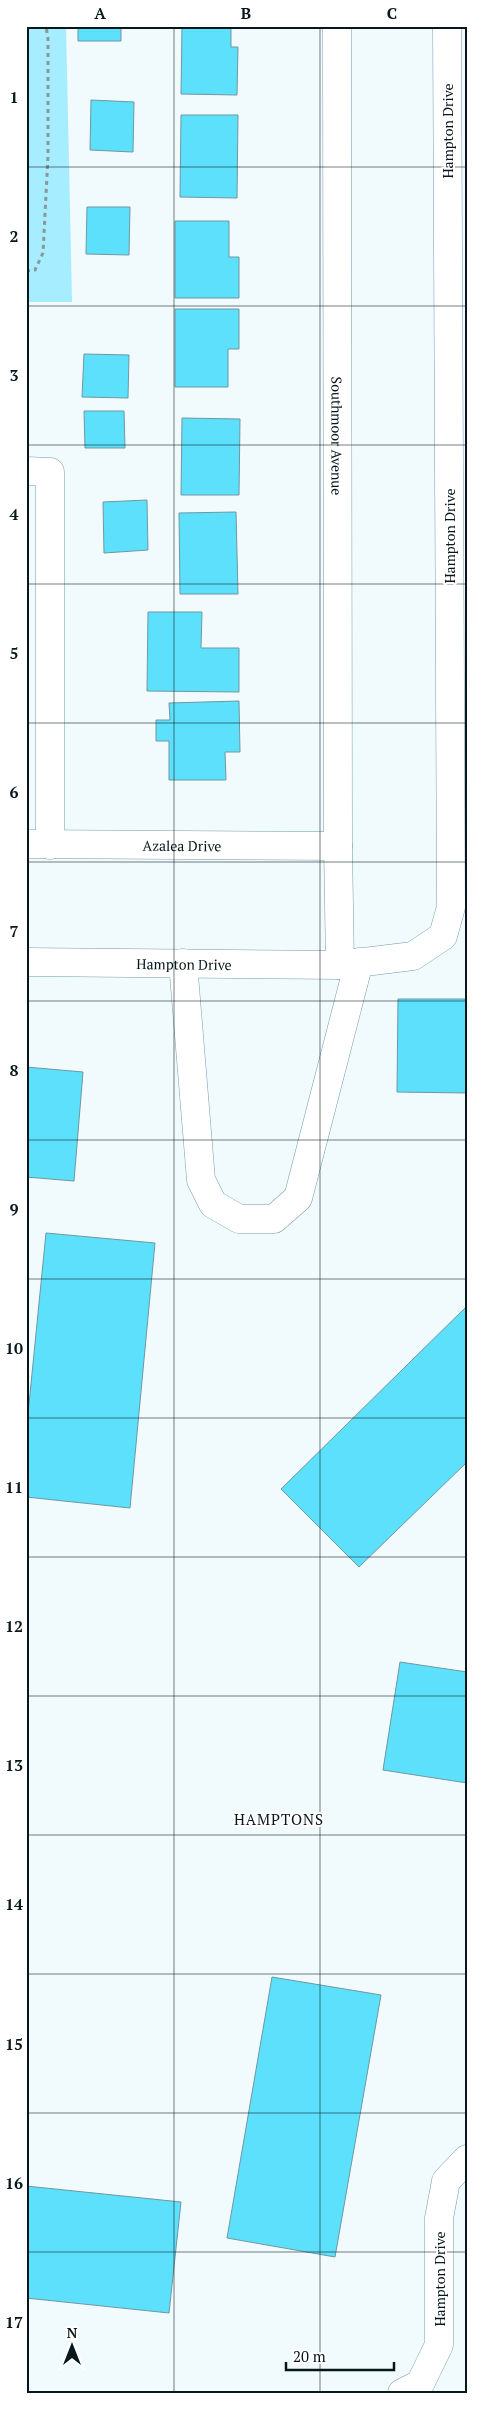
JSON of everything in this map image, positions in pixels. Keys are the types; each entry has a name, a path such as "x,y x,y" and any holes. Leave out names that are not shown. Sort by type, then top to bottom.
{"street":[{"name":"Southmoor Avenue","path":"337,26 338,846"},
{"name":"Hampton Drive","path":"26,962 350,963 412,956 442,936 451,907 447,26"},
{"path":"26,471 50,472 38,844"},
{"name":"Azalea Drive","path":"38,844 338,846"},
{"path":"183,963 201,1180 213,1204 239,1219 274,1219 298,1198 350,963 338,846"},
{"name":"Hampton Drive","path":"402,2393 420,2384 439,2345 439,2218 446,2181 467,2159"}],"path":[{"path":"26,271 35,270 44,253 48,156 48,39 46,26"}],"shaded area":[{"path":"26,26 66,26 72,302 26,302"}],"building":[{"path":"78,26 121,26 121,41 78,41"},
{"path":"182,26 231,26 231,47 238,47 237,95 181,94"},
{"path":"91,100 134,102 133,152 90,150"},
{"path":"181,115 238,115 237,198 180,197"},
{"path":"87,207 130,207 129,255 86,254"},
{"path":"175,221 229,221 229,257 239,257 239,298 175,298"},
{"path":"175,309 239,309 239,349 228,349 228,387 175,387"},
{"path":"84,354 129,355 128,398 82,397"},
{"path":"84,411 124,411 125,448 85,448"},
{"path":"182,418 240,419 239,495 181,495"},
{"path":"147,500 148,550 104,553 103,502"},
{"path":"236,512 238,594 180,594 179,513"},
{"path":"148,612 202,612 201,648 239,648 239,692 147,691"},
{"path":"239,701 240,752 225,752 226,780 169,780 169,741 156,741 156,720 170,720 169,703"},
{"path":"398,999 467,999 467,1093 397,1092"},
{"path":"26,1067 83,1072 74,1181 26,1177"},
{"path":"46,1233 155,1243 130,1508 26,1497 26,1434"},
{"path":"467,1306 467,1462 359,1567 281,1489"},
{"path":"400,1662 467,1672 467,1783 383,1770"},
{"path":"272,1977 381,1995 335,2257 227,2238"},
{"path":"26,2186 181,2202 169,2313 26,2298"}],"district":[{"name":"HAMPTONS","path":"279,1819"}]}
